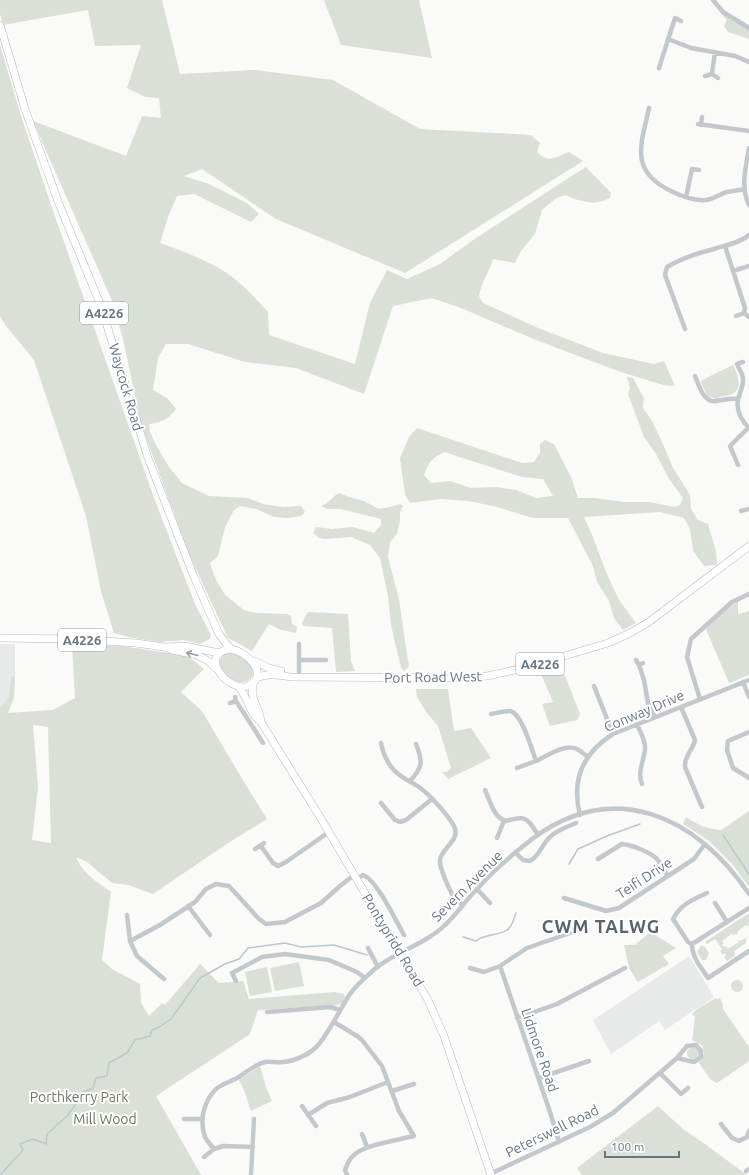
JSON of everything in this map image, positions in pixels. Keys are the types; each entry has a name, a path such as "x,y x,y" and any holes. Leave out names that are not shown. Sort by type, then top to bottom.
{"main road":[{"name":"Waycock Road","path":"0,25 23,102 58,204 101,306 148,458 194,577 219,634 226,644 232,649"},
{"name":"Port Road West","path":"255,680 268,674 291,677 462,678 487,676 524,668 608,643 637,629 749,546"},
{"name":"Waycock Road","path":"219,634 220,653"},
{"name":"A4226","path":"0,638 71,639 136,643 164,647 197,655 208,661 216,668"},
{"name":"A4226","path":"164,647 185,646 220,653"},
{"path":"232,649 241,652 249,658 256,666 257,672 255,680 246,686 240,687 228,680 216,668 216,660 220,653 224,650 232,649"},
{"name":"Port Road West","path":"249,658 260,665 299,676"},
{"name":"Pontypridd Road","path":"255,680 252,695 261,716 261,722"},
{"name":"Pontypridd Road","path":"240,687 245,694 256,719 261,722 269,734 420,984 439,1024 490,1174"}],"street":[{"path":"713,0 723,12 747,26"},
{"path":"658,68 675,18 681,21"},
{"path":"668,39 691,48 735,56 749,62"},
{"path":"712,74 715,52"},
{"path":"705,76 712,74 718,78"},
{"path":"648,108 641,158 644,168 651,178 660,186 686,197 706,200 726,193 745,189"},
{"path":"702,117 700,124 749,131"},
{"path":"749,148 745,175 745,189 749,205"},
{"path":"686,197 692,169 699,170"},
{"path":"685,329 665,275 667,267 684,258 725,246 749,235"},
{"path":"725,246 743,300 745,308 744,313"},
{"path":"733,271 749,266"},
{"path":"736,316 744,313"},
{"path":"744,313 749,317"},
{"path":"738,465 730,446 749,428 739,414 738,399 743,377 737,364 743,362"},
{"path":"695,376 704,396 708,400 713,402 728,398 738,399"},
{"path":"741,511 749,509"},
{"path":"700,699 687,657 691,639 732,602 748,596"},
{"path":"299,644 299,676"},
{"path":"299,660 326,660"},
{"path":"640,663 648,702 655,717"},
{"name":"Conway Drive","path":"580,815 576,787 581,768 588,757 602,741 613,734 637,724 749,680"},
{"path":"743,682 749,697"},
{"path":"594,686 613,734"},
{"path":"230,704 235,699 262,741 269,734"},
{"path":"681,707 695,740 684,762 685,767 702,807"},
{"path":"491,714 510,711 516,714 523,725 536,761"},
{"path":"637,724 645,748 640,769 640,779 642,784"},
{"path":"749,732 728,741 726,750 733,768 749,778"},
{"path":"381,743 383,752 392,768 400,776 410,781 432,799 454,826 454,839 443,852 440,860 440,866 452,895 463,905"},
{"path":"410,781 419,771 421,757 416,744"},
{"path":"517,768 570,747 577,749 588,757"},
{"path":"485,790 496,814 504,821"},
{"path":"381,803 395,820 400,822 406,820 432,799"},
{"name":"Severn Avenue","path":"202,1119 203,1111 209,1098 217,1088 264,1062 284,1062 304,1056 317,1047 350,995 365,978 378,967 443,928 476,889 538,835 559,823 580,815 617,809 650,813 676,824 705,844 726,864 749,894"},
{"path":"504,821 524,817 529,820 538,835"},
{"path":"497,838 504,821"},
{"path":"516,853 523,860 530,861 536,856 550,836 576,823"},
{"path":"255,849 262,845 273,863 278,866 329,832"},
{"path":"598,859 622,844 629,845 653,856 658,860 667,875"},
{"name":"Teifi Drive","path":"564,898 606,911 619,908 694,858 705,844"},
{"path":"130,941 160,925 195,902 206,889 216,884 229,886 259,919 266,924 285,922 321,903 340,886 356,877 363,875 370,880 380,892 404,935"},
{"path":"476,889 490,903"},
{"path":"692,944 688,942 673,919 677,911 687,903 707,893"},
{"path":"715,903 727,922"},
{"path":"188,906 210,935"},
{"path":"692,944 749,908"},
{"path":"127,915 130,941 137,956 164,979"},
{"path":"470,968 484,972 500,966 527,948 570,933"},
{"path":"692,944 694,957 708,978 749,951"},
{"path":"368,948 378,967"},
{"path":"236,981 232,973 262,957 285,954 329,960 357,972 365,978"},
{"name":"Lidmore Road","path":"500,966 539,1078 559,1142"},
{"path":"517,1018 557,1004 625,968"},
{"path":"267,1012 330,1007 340,1010"},
{"path":"334,1022 358,1036 382,1066 399,1111 414,1136 367,1148 354,1154 349,1159 345,1170 347,1175"},
{"name":"Peterswell Road","path":"490,1174 590,1127 613,1113 690,1045 696,1045 702,1051 700,1059 694,1062 677,1058"},
{"path":"539,1078 589,1061"},
{"path":"660,1073 681,1094 688,1088"},
{"path":"308,1115 327,1103 350,1097 388,1082"},
{"path":"392,1091 414,1084"},
{"path":"302,1106 316,1126"},
{"path":"184,1119 202,1119 205,1137 214,1149"},
{"path":"251,1175 254,1119"},
{"path":"722,1124 732,1138 739,1141 747,1138 749,1131"},
{"path":"362,1134 367,1148"},
{"path":"204,1157 214,1149 223,1146 253,1147"}],"shaded area":[{"path":"0,644 15,644 15,677 11,676 9,697 0,708"},
{"path":"689,956 714,997 665,1030 659,1021 611,1054 593,1020"}],"green space":[{"path":"0,0 162,0 180,74 255,70 333,80 420,129 531,135 540,143 537,152 545,158 549,159 569,152 583,161 405,273 276,219 202,169 184,176 209,184 247,203 259,214 251,222 194,194 177,196 168,217 160,243 210,263 237,280 268,312 269,335 355,364 370,303 387,270 407,279 440,264 476,238 586,167 611,193 610,198 598,202 588,202 577,200 565,195 555,199 542,210 535,234 521,251 515,263 493,259 481,287 479,296 483,303 538,328 603,353 654,364 664,361 675,386 663,385 618,371 536,340 461,308 432,298 393,306 364,394 296,368 245,362 188,344 166,344 158,358 153,390 167,398 176,409 164,420 149,424 150,432 156,445 169,467 182,483 209,496 248,498 263,504 284,507 301,506 305,512 301,516 287,518 274,517 256,509 240,506 234,510 225,527 218,556 210,563 215,578 225,595 244,610 256,613 287,614 291,616 292,624 297,627 296,633 281,630 269,624 252,651 228,638 189,554 141,424 123,339 113,303 33,121 126,156 142,116 161,118 159,98 145,97 127,88 141,45 95,46 88,10 3,25 0,14"},
{"path":"324,0 419,0 432,58 341,45"},
{"path":"723,14 749,30 749,39 728,32 724,26 727,20 722,15"},
{"path":"0,45 22,119 51,205 154,498 195,604 211,635 210,639 200,644 184,640 160,642 133,638 114,633 101,591 86,516 34,360 6,326 0,316"},
{"path":"733,365 739,385 736,392 716,399 707,396 701,383 702,380"},
{"path":"627,377 633,378 644,398 643,408 652,421 673,468 690,495 691,509 698,520 708,524 716,551 717,565 704,566 693,551 690,529 684,518 660,512 584,517 619,600 636,623 623,630 614,618 609,601 597,582 593,566 568,518 533,518 493,506 468,501 441,499 410,503 405,495 400,458 409,437 417,428 522,463 534,462 540,453 540,444 545,440 554,444 571,477 578,498 595,498 624,502 649,502 674,507 680,505 683,498 669,479 656,454 644,437 628,394 630,388","holes":["444,452 522,477 543,479 553,496 536,498 516,490 496,487 471,488 450,481 431,483 424,475 431,461 436,456"]},
{"path":"339,493 364,501 379,509 400,504 403,506 400,512 400,521 397,534 390,542 388,557 399,599 409,666 404,671 401,668 391,625 388,596 380,558 370,545 351,537 325,539 319,538 313,533 316,527 332,529 353,527 374,533 381,525 381,519 341,509 327,509 321,506"},
{"path":"738,601 738,614 749,611 749,675 729,683 705,627"},
{"path":"308,612 348,614 351,661 355,671 336,672 332,628 303,626 302,623"},
{"path":"72,644 122,646 188,656 204,669 181,692 202,711 267,819 228,843 153,894 128,885 112,883 87,862 76,857 82,868 95,881 111,892 102,960 112,969 140,984 141,1003 149,1016 162,1003 165,1005 200,964 219,983 243,981 249,999 335,992 344,994 345,997 343,1002 338,1005 258,1010 250,1034 156,1096 201,1175 0,1175 0,708 9,697 11,676 15,677 14,698 8,713 53,710 75,698","holes":["33,725 48,727 51,843 32,840 38,787"]},
{"path":"229,652 245,659 251,666 253,674 249,680 242,682 235,681 222,671 220,664 222,658"},
{"path":"562,668 580,714 577,720 550,726 542,704 553,702 541,674"},
{"path":"416,689 448,689 454,731 471,728 491,758 448,779 442,772 447,772 451,768 438,726 427,713 417,697"},
{"path":"749,811 749,887 733,865 708,840 683,824 686,817 703,826 721,830"},
{"path":"749,913 749,926 748,927 746,925 737,932 738,934 734,934 734,936 732,934 722,941 724,944 722,945 724,947 726,946 728,949 739,942 738,939 740,941 749,936 746,938 746,943 734,951 735,956 727,961 724,957 726,955 725,953 723,955 720,951 722,949 715,939 707,944 705,942"},
{"path":"650,932 676,948 663,956 669,964 638,982 629,968 624,945 635,945"},
{"path":"701,945 705,947 709,953 706,960 702,960 697,952"},
{"path":"299,962 304,986 275,991 270,968"},
{"path":"267,967 272,992 250,996 245,972"},
{"path":"735,980 739,980 743,986 739,992 735,992 731,988 731,984"},
{"path":"716,998 720,998 723,1009 749,1047 749,1061 717,1083 710,1079 699,1063 704,1054 702,1045 692,1040 695,1017 692,1014 697,1009"},
{"path":"695,1047 698,1048 698,1058 691,1059 688,1058 687,1051 688,1048"},
{"path":"260,1066 272,1101 251,1111 239,1080"},
{"path":"658,1106 684,1130 747,1175 582,1175 577,1168"}],"waterway":[{"path":"569,864 578,849 607,836 640,824"},
{"path":"723,835 749,874"},
{"path":"463,937 476,941 480,938 504,932 510,927 516,913"},
{"path":"0,1175 23,1150 20,1144 33,1139 46,1144 47,1134 67,1116 81,1097 81,1093 93,1088 96,1078 107,1076 109,1063 127,1053 135,1040 150,1036 152,1030 171,1019 200,978 225,964 239,959 248,948 285,943 301,947 334,945 367,955"}],"district":[{"name":"CWM TALWG","path":"601,926"}],"park label":[{"name":"Porthkerry Park","path":"79,1097"},
{"name":"Mill Wood","path":"105,1119"}]}
